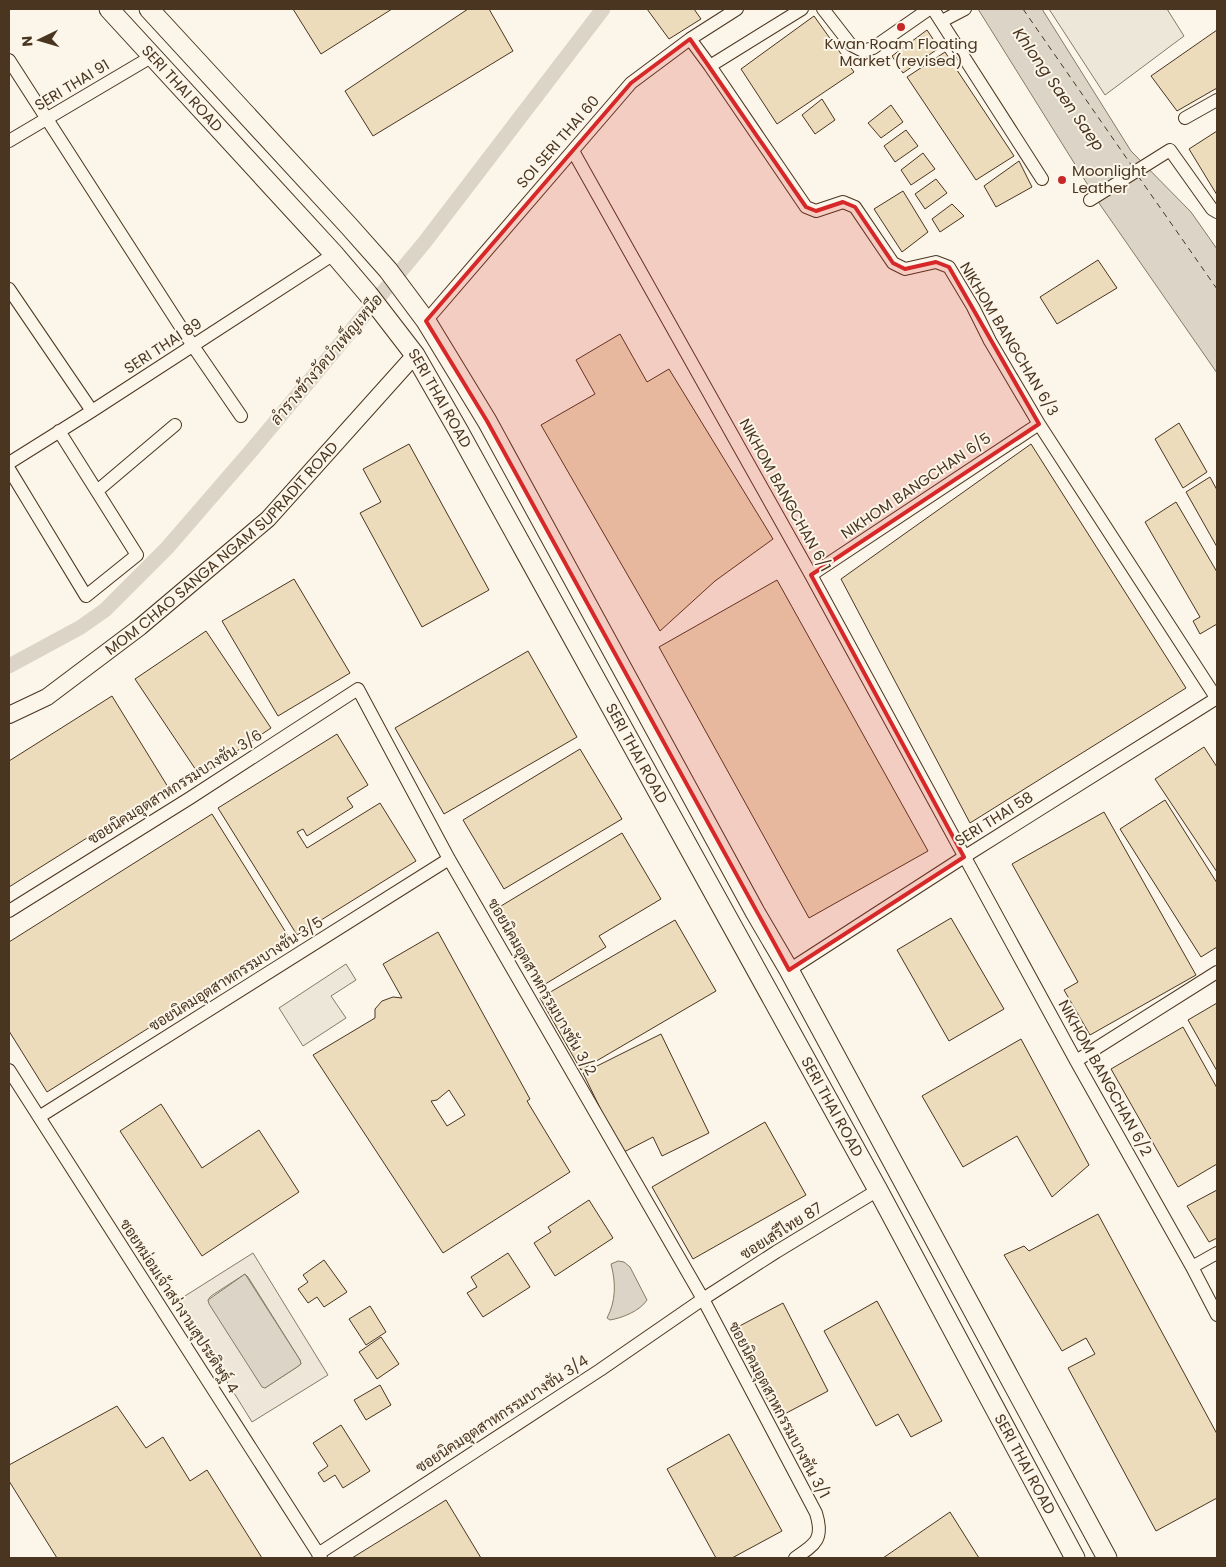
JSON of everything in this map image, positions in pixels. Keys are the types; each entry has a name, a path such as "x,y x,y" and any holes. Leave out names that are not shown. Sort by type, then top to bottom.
{"main road":[{"name":"SERI THAI ROAD","path":"109,9 334,254 374,301 415,355 878,1190 1075,1558"},
{"name":"SERI THAI ROAD","path":"149,9 388,270 426,321 487,421 789,970 1108,1558"},
{"path":"878,1190 900,1176"}],"street":[{"name":"SOI SERI THAI 60","path":"426,321 631,83 690,39 737,9"},
{"path":"710,66 802,9"},
{"path":"823,9 852,45 862,51 873,48 929,9"},
{"path":"933,9 1042,179"},
{"path":"942,21 965,9"},
{"name":"NIKHOM BANGCHAN 6/3","path":"690,39 806,207 816,211 843,202 855,207 893,263 905,269 936,262 949,266 1039,424 1217,698"},
{"name":"SERI THAI 91","path":"9,141 151,56"},
{"path":"9,60 193,346 241,416"},
{"path":"1185,118 1217,100"},
{"path":"1091,200 1170,150 1212,209 1217,212"},
{"name":"NIKHOM BANGCHAN 6/1","path":"573,152 811,575 964,857"},
{"name":"SERI THAI 89","path":"9,463 334,254"},
{"path":"9,289 92,411"},
{"name":"MOM CHAO SANGA NGAM SUPRADIT ROAD","path":"9,715 47,696 140,628 268,519 415,355"},
{"name":"NIKHOM BANGCHAN 6/5","path":"811,575 1039,424"},
{"path":"97,491 175,425"},
{"path":"9,469 86,596 137,555 59,431"},
{"name":"ซอยนิคมอุตสาหกรรมบางชัน 3/2","path":"358,689 450,859 702,1299"},
{"name":"ซอยนิคมอุตสาหกรรมบางชัน 3/6","path":"9,911 190,798 358,689"},
{"name":"SERI THAI 58","path":"789,970 964,857 1217,698"},
{"name":"NIKHOM BANGCHAN 6/2","path":"964,857 1217,1315"},
{"name":"ซอยนิคมอุตสาหกรรมบางชัน 3/5","path":"39,1117 450,859"},
{"path":"1076,1061 1217,972"},
{"name":"ซอยหม่อมเจ้าสง่างามสุประดิษฐ์ 4","path":"9,1070 319,1556"},
{"name":"ซอยเสรีไทย 87","path":"702,1299 878,1190"},
{"path":"1192,1267 1217,1253"},
{"name":"ซอยนิคมอุตสาหกรรมบางชัน 3/1","path":"702,1299 816,1513 819,1537 814,1546 795,1558"},
{"name":"ซอยนิคมอุตสาหกรรมบางชัน 3/4","path":"319,1556 600,1370 702,1299"}],"highlighted area":[{"path":"690,39 806,207 816,211 843,202 855,207 893,263 905,269 936,262 949,267 1039,424 811,575 964,857 789,970 487,421 426,321 631,83"}],"shaded area":[{"path":"1049,9 1167,9 1184,36 1105,95"},
{"path":"346,964 356,980 331,996 346,1018 303,1046 279,1008"},
{"path":"253,1253 328,1375 252,1422 177,1301","holes":["245,1274 301,1364 265,1388 208,1300 211,1296"]}],"water":[{"name":"Khlong Saen Saep","path":"978,9 1042,9 1131,151 1191,212 1217,249 1217,373 1101,206"},
{"path":"618,1261 624,1262 630,1267 647,1300 630,1313 610,1320 607,1318 614,1292 611,1264"},
{"path":"245,1274 301,1364 265,1388 262,1387 208,1300"}],"building":[{"path":"293,9 392,9 321,54"},
{"path":"468,9 489,9 513,51 373,136 345,91"},
{"path":"647,9 694,9 701,19 669,39"},
{"path":"814,16 854,72 777,124 741,69"},
{"path":"927,30 939,48 903,73 892,56"},
{"path":"1217,30 1217,88 1177,111 1151,76"},
{"path":"945,52 1014,156 976,180 907,77"},
{"path":"822,99 835,120 815,134 802,115"},
{"path":"891,105 903,122 881,138 868,123"},
{"path":"906,130 918,146 895,162 884,146"},
{"path":"1217,131 1217,195 1189,149"},
{"path":"923,153 935,169 911,185 901,170"},
{"path":"1019,161 1032,187 996,207 984,186"},
{"path":"936,179 947,193 925,209 915,194"},
{"path":"903,191 928,232 902,252 874,209"},
{"path":"952,204 964,216 940,232 932,219"},
{"path":"1098,260 1117,288 1057,324 1040,297"},
{"path":"620,334 647,382 669,369 773,539 715,581 660,631 541,425 595,394 576,360"},
{"path":"1179,423 1207,472 1183,488 1155,439"},
{"path":"409,444 489,590 422,627 360,513 381,502 363,469"},
{"path":"1031,444 1186,688 970,823 841,579"},
{"path":"1210,477 1217,490 1217,547 1186,492"},
{"path":"1176,502 1217,572 1217,624 1200,634 1193,621 1200,617 1145,522"},
{"path":"294,579 350,673 278,716 222,621"},
{"path":"777,580 928,851 809,918 659,647"},
{"path":"206,631 271,728 200,776 135,679"},
{"path":"528,651 577,737 444,814 395,728"},
{"path":"112,696 168,787 9,887 9,761"},
{"path":"337,734 368,785 347,798 353,807 307,836 303,829 297,832 307,848 380,803 416,861 297,935 218,808"},
{"path":"1204,747 1217,767 1217,872 1155,779"},
{"path":"580,749 622,819 504,889 463,820"},
{"path":"1165,800 1217,883 1217,947 1201,957 1120,829"},
{"path":"1104,812 1196,975 1090,1035 1064,990 1078,982 1012,864"},
{"path":"212,814 290,939 47,1092 9,1031 9,942"},
{"path":"622,833 661,899 599,936 606,947 542,986 496,909"},
{"path":"951,918 1004,1009 949,1041 897,950"},
{"path":"675,920 716,991 581,1070 540,998"},
{"path":"438,932 530,1099 527,1101 570,1172 443,1253 313,1055 375,1018 375,1009 382,1001 393,997 402,998 383,964","holes":["449,1090 465,1115 447,1126 431,1101 437,1100"]},
{"path":"1217,1003 1217,1071 1188,1020"},
{"path":"1183,1027 1217,1088 1217,1164 1178,1187 1111,1069"},
{"path":"661,1034 709,1133 662,1156 653,1137 622,1153 583,1073"},
{"path":"1021,1039 1089,1165 1052,1197 1017,1136 963,1167 922,1096"},
{"path":"161,1104 202,1168 259,1130 299,1192 202,1256 120,1131"},
{"path":"765,1122 806,1195 693,1259 652,1187"},
{"path":"1217,1190 1217,1238 1209,1242 1187,1206"},
{"path":"589,1200 613,1238 555,1276 534,1243 551,1232 548,1227"},
{"path":"1098,1214 1217,1434 1217,1498 1156,1531 1068,1368 1095,1354 1086,1338 1062,1351 1004,1255 1024,1246 1029,1251"},
{"path":"508,1253 530,1287 483,1317 467,1293 477,1287 471,1277"},
{"path":"324,1260 347,1292 324,1307 317,1297 308,1303 298,1289 308,1282 303,1275"},
{"path":"877,1301 942,1421 911,1437 898,1414 876,1426 824,1331"},
{"path":"783,1303 828,1391 777,1418 732,1330"},
{"path":"370,1306 386,1332 366,1345 349,1319"},
{"path":"381,1337 399,1364 377,1379 359,1352"},
{"path":"380,1385 391,1405 366,1420 354,1400"},
{"path":"117,1406 146,1448 163,1437 190,1481 207,1470 262,1558 57,1558 9,1481 9,1465"},
{"path":"341,1425 370,1471 343,1488 335,1475 324,1482 318,1473 328,1466 313,1443"},
{"path":"729,1434 782,1531 732,1558 716,1558 667,1469"},
{"path":"446,1500 481,1558 352,1558"},
{"path":"950,1512 979,1558 883,1558"}],"waterway":[{"name":"ลำรางข้างวัดบำเพ็ญเหนือ","path":"9,666 81,627 105,610 167,548 251,451 424,243 603,9"}],"ferry route":[{"path":"1023,9 1132,166"},
{"path":"1138,176 1217,289"}],"place":[{"name":"Kwan Roam Floating Market (revised)","path":"901,27"},
{"name":"Moonlight Leather","path":"1062,180"}]}
